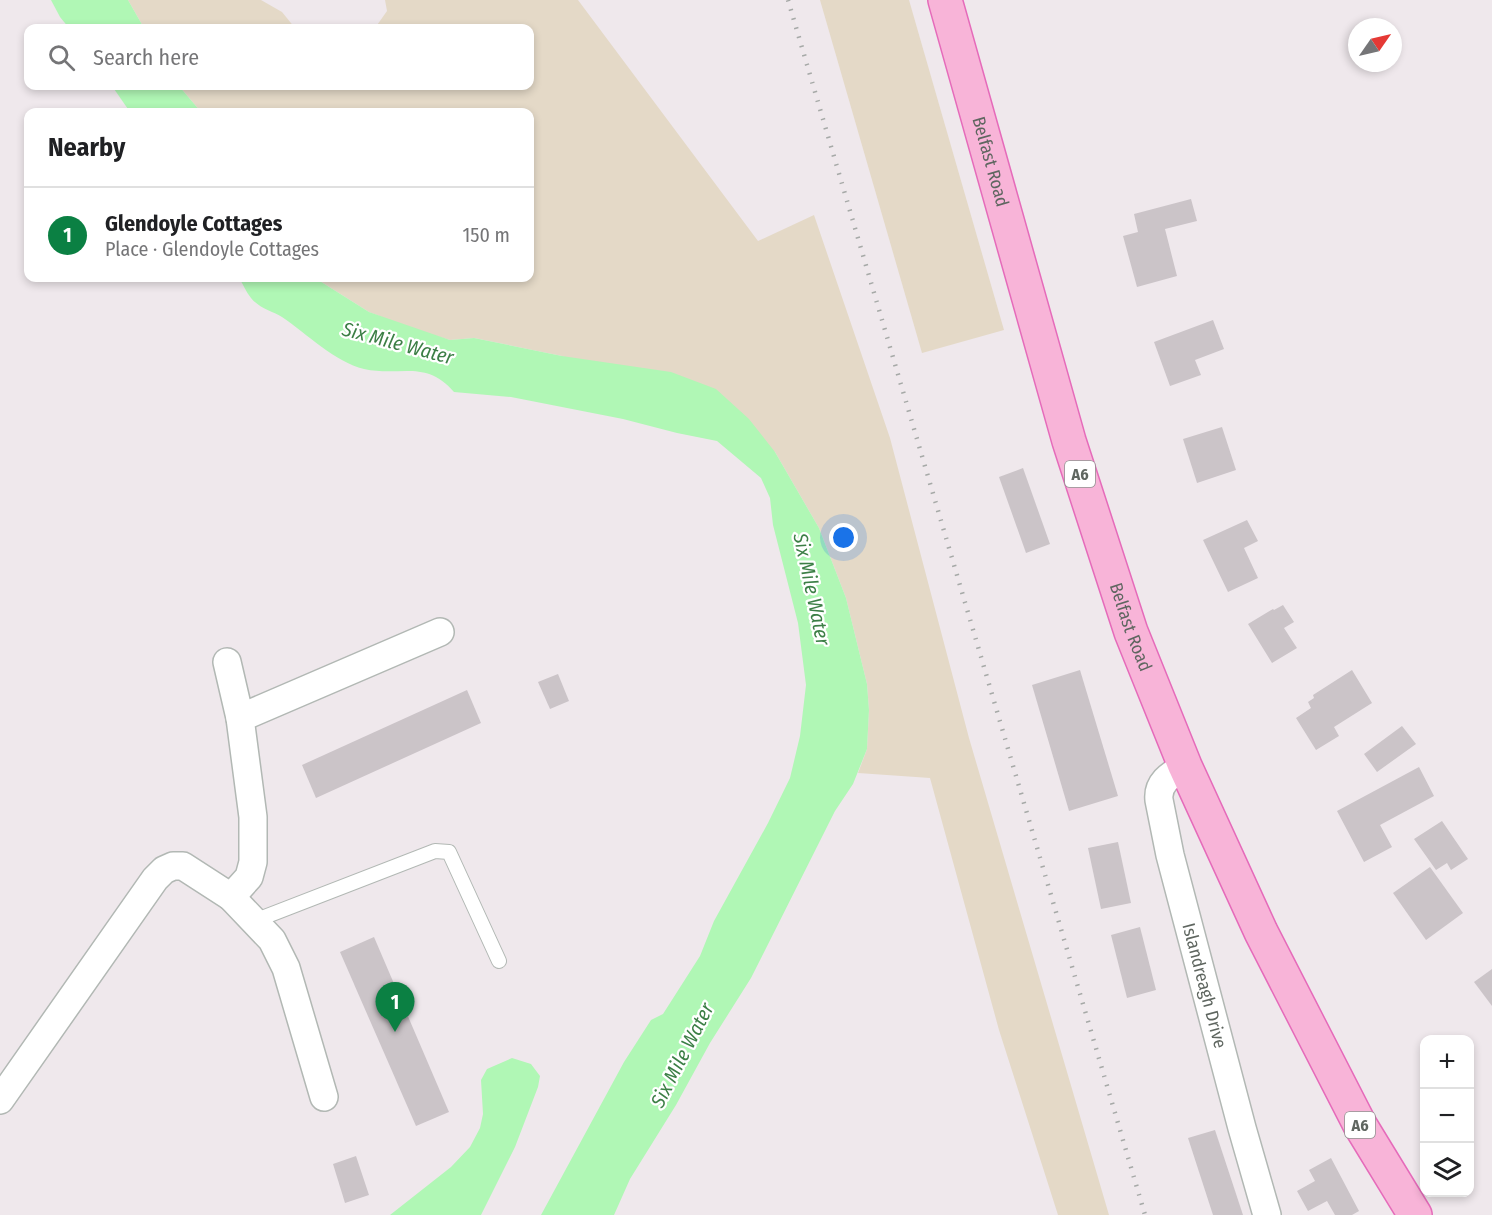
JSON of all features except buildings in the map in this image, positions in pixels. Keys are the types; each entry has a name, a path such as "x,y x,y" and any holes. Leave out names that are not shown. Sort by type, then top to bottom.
{"main road":[{"name":"Belfast Road","path":"945,0 1069,441 1131,632 1185,766 1271,952 1360,1125 1415,1215"}],"street":[{"path":"240,718 440,632"},
{"path":"227,662 240,718 253,817 253,862 249,877 231,897"},
{"name":"Islandreagh Drive","path":"1185,766 1167,777 1158,793 1159,800 1170,855 1267,1215"},
{"path":"0,1100 155,879 173,866 183,866 231,897 272,940 286,968 324,1097"}],"lane":[{"path":"254,921 435,851 449,852 500,961"}],"shaded area":[{"path":"128,0 261,0 282,12 292,24 142,24"},
{"path":"385,0 578,0 758,241 814,215 890,438 969,738 1109,1215 1058,1215 999,1030 930,778 858,773 867,749 869,710 867,684 846,598 819,528 775,452 562,356 474,338 450,340 413,329 369,312 321,282 534,282 534,108 198,108 182,90 534,90 534,24 378,24 387,11"},
{"path":"820,0 909,0 1004,330 922,353"}],"water":[{"path":"51,0 128,0 142,24 66,24"},
{"path":"115,90 182,90 198,108 127,108"},
{"name":"Six Mile Water","path":"241,282 321,282 369,312 450,340 474,338 562,356 671,372 716,389 749,419 775,452 819,528 846,598 867,684 869,710 867,749 853,784 835,811 751,978 630,1179 614,1215 541,1215 624,1062 651,1020 663,1014 700,956 714,921 790,778 800,736 806,685 798,623 773,525 770,498 761,478 717,441 623,419 511,397 454,392 444,382 423,372 364,369 332,354 249,296"},
{"path":"512,1058 531,1064 540,1076 538,1087 515,1147 481,1215 390,1215 451,1167 470,1147 480,1128 483,1114 481,1080 487,1069"}],"railway":[{"path":"788,0 1145,1215"}],"place":[{"name":"Glendoyle Cottages","path":"395,1032"}]}
